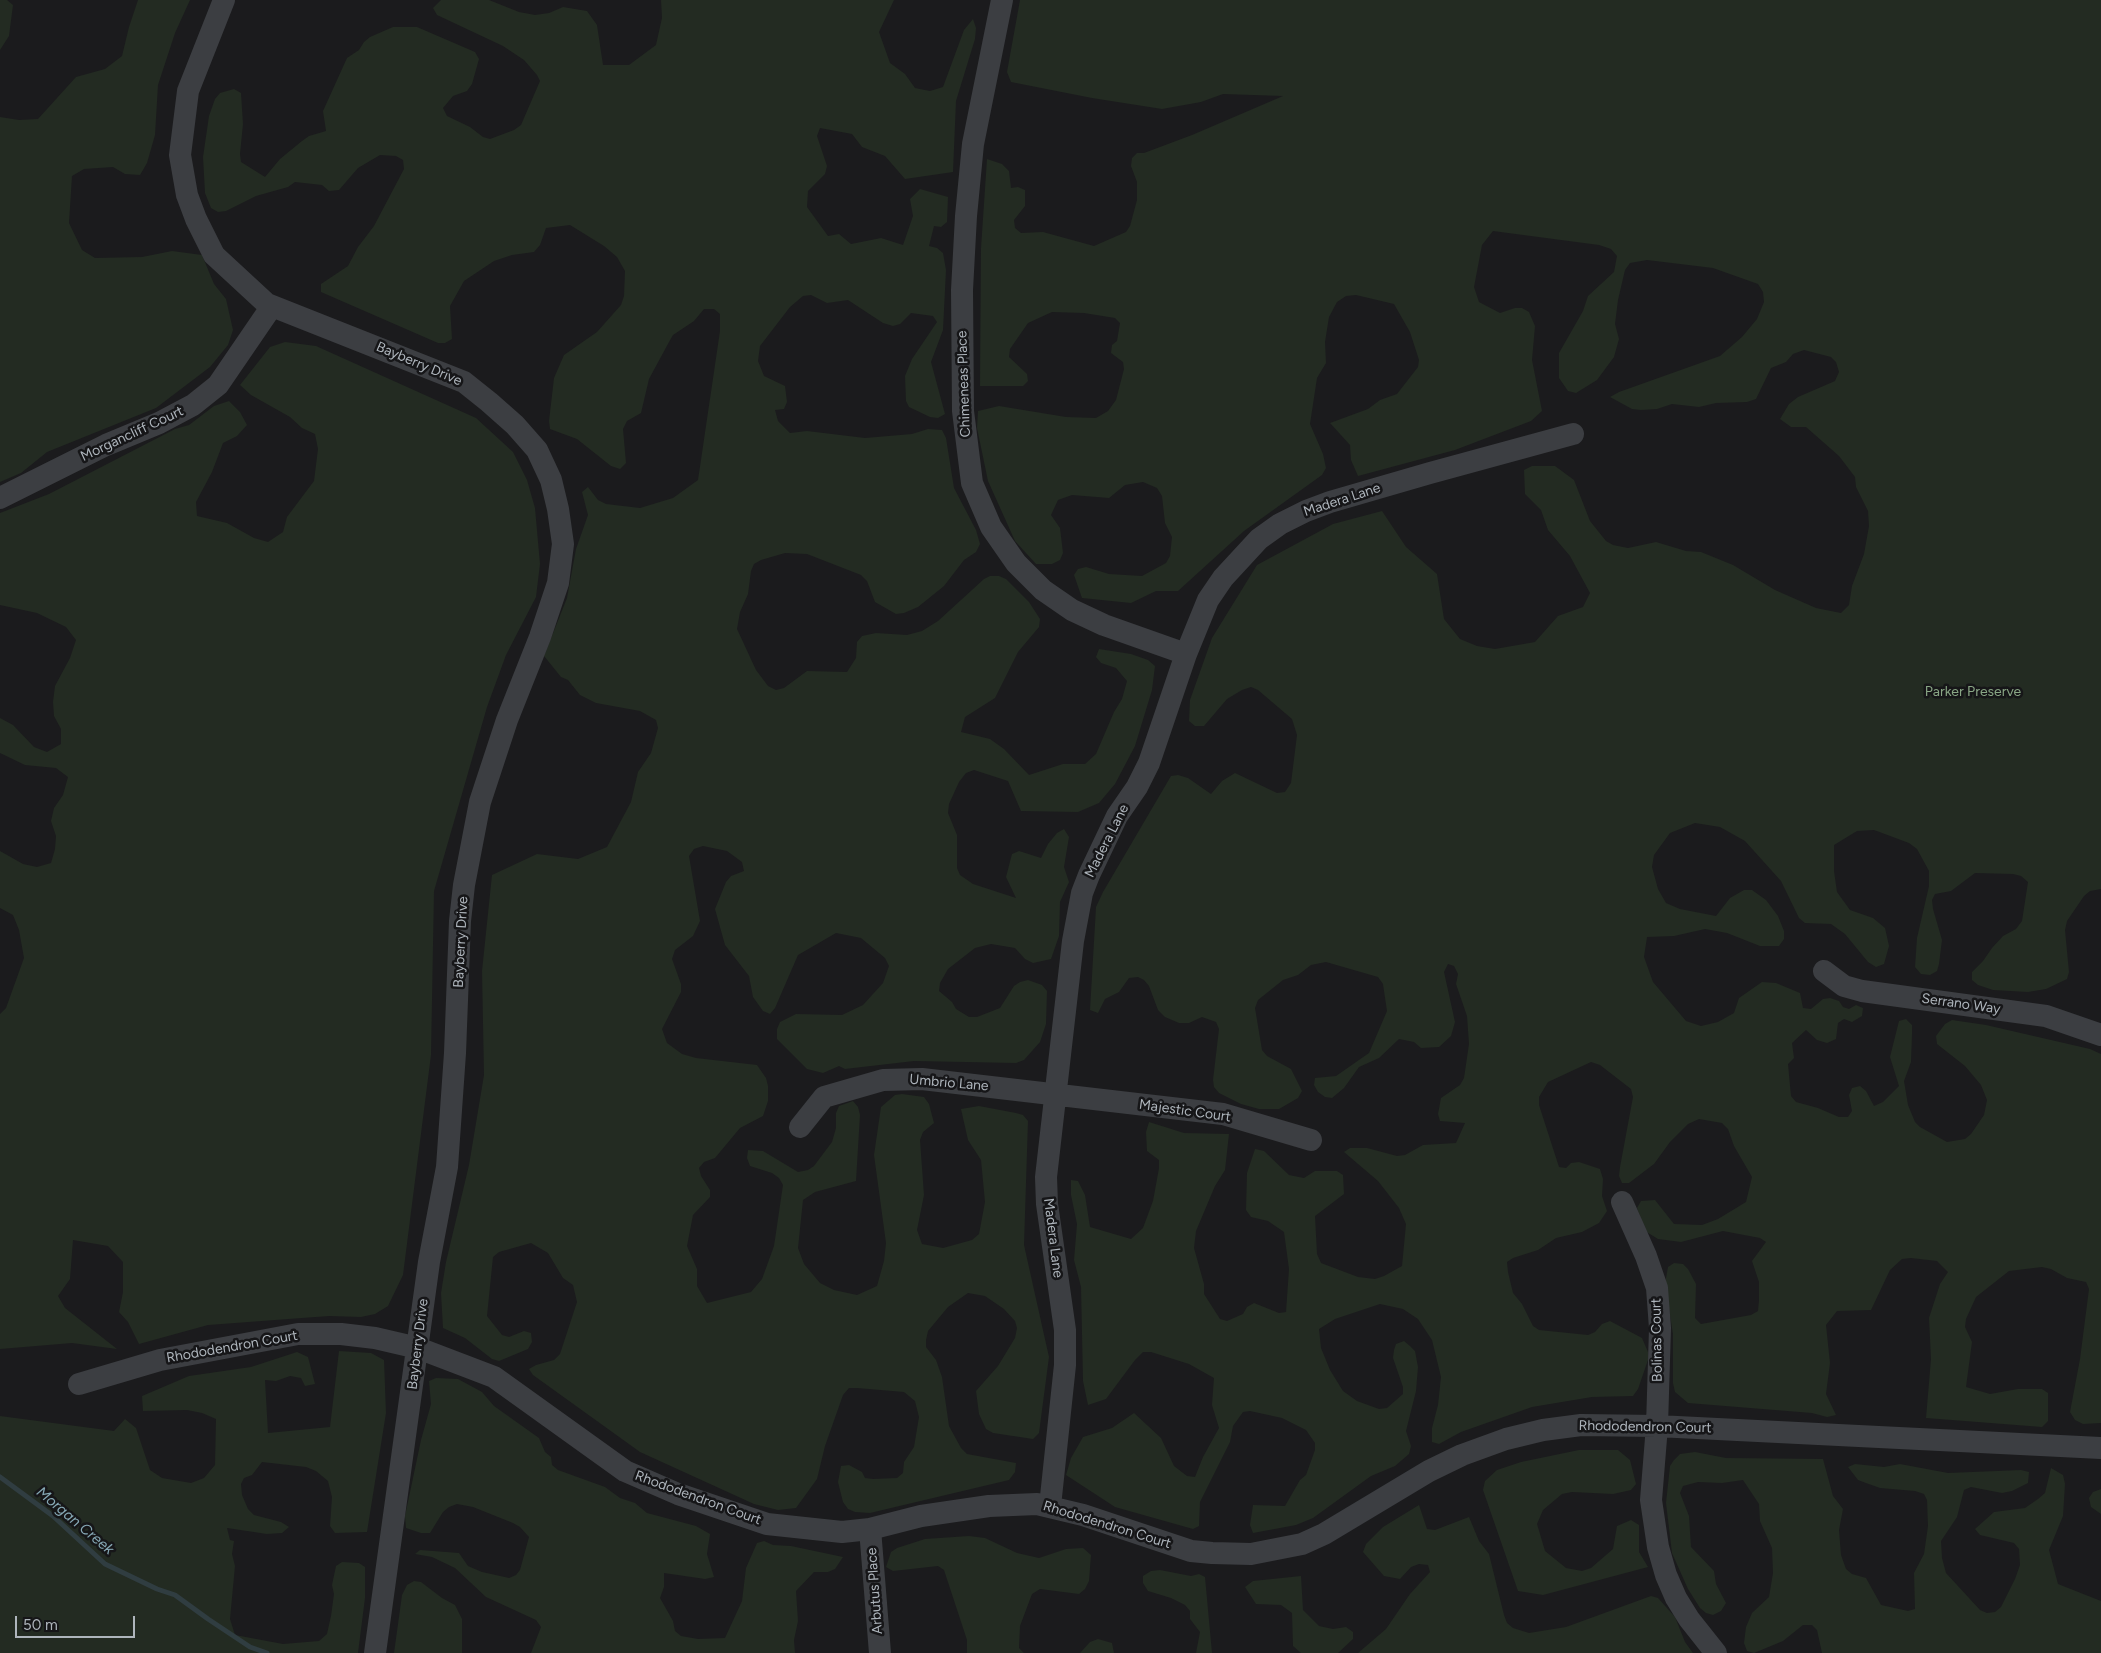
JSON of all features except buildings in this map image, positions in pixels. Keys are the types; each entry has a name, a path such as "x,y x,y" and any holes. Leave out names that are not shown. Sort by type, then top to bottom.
{"street":[{"path":"224,0 188,91 180,155 187,195 196,219 214,255 236,278 272,306"},
{"name":"Chimeneas Place","path":"1002,0 973,144 966,216 962,290 963,411 972,483 990,527 1016,563 1043,590 1072,610 1104,625 1186,654"},
{"name":"Bayberry Drive","path":"272,306 464,382 515,425 537,450 551,480 558,509 563,544 558,583 540,637 507,720 480,802 464,885 460,921 460,969 447,1167 429,1262 375,1653"},
{"name":"Morgancliff Court","path":"0,498 106,445 159,423 193,405 218,385 272,306"},
{"name":"Madera Lane","path":"1050,1506 1065,1365 1065,1330 1047,1204 1048,1151 1073,941 1082,893 1105,838 1149,763 1186,654 1204,609 1223,578 1259,539 1280,524 1330,502 1573,434"},
{"name":"Serrano Way","path":"1824,970 1844,986 1853,989 2046,1016 2101,1035"},
{"name":"Umbrio Lane","path":"800,1127 824,1097 862,1084 883,1080 922,1079 1055,1095"},
{"name":"Majestic Court","path":"1055,1095 1223,1114 1311,1140"},
{"name":"Bolinas Court","path":"1622,1202 1646,1256 1657,1288 1660,1328 1657,1426 1651,1500 1658,1547 1666,1575 1676,1598 1689,1619 1716,1653"},
{"name":"Rhododendron Court","path":"79,1384 160,1360 298,1334 341,1334 375,1338 418,1348 494,1377 625,1471 678,1494 767,1524 842,1532 870,1528 921,1516 989,1506 1037,1504 1050,1506 1191,1551 1252,1554 1285,1549 1324,1534 1430,1471 1462,1455 1506,1439 1543,1430 1581,1425 1657,1426 2101,1448"},
{"name":"Arbutus Place","path":"870,1528 880,1653"}],"green space":[{"path":"0,0 7,0 13,5 9,36 0,50"},
{"path":"138,0 190,0 175,33 158,85 155,135 147,163 140,175 125,174 113,167 84,169 72,176 69,223 82,250 95,258 142,257 172,251 202,255 214,284 226,299 233,330 228,345 210,367 156,408 47,452 21,473 0,482 0,117 19,120 38,119 76,77 105,69 122,56"},
{"path":"441,0 489,0 519,12 535,15 549,13 563,7 587,11 597,25 603,65 629,65 656,45 662,18 661,0 894,0 879,32 890,63 905,74 915,88 930,91 943,87 964,30 973,19 976,28 975,39 956,101 953,172 905,179 885,156 862,147 852,134 820,128 817,136 827,166 825,174 808,191 807,207 828,236 839,234 851,244 881,238 903,245 913,216 910,199 920,189 948,197 947,222 941,227 934,226 929,246 937,248 943,253 946,270 943,330 931,362 945,414 938,418 930,417 909,407 906,401 905,376 912,359 937,322 933,316 911,313 900,324 893,326 883,323 848,300 827,303 811,295 803,296 790,307 760,346 758,361 764,376 785,386 787,402 784,409 775,410 778,421 790,433 807,431 865,438 912,434 928,429 942,430 946,438 954,488 976,530 980,544 976,552 964,560 944,586 918,607 896,614 875,602 867,581 861,575 807,554 785,553 761,560 754,564 751,571 748,594 740,612 737,629 756,670 768,686 776,690 784,688 807,671 847,672 856,658 857,642 862,636 876,633 907,635 922,631 938,621 984,579 990,576 999,576 1006,579 1029,602 1040,619 1039,627 1018,652 995,698 965,717 961,732 990,739 1004,749 1029,775 1063,764 1085,764 1096,754 1114,712 1122,699 1127,681 1116,668 1101,663 1096,657 1099,649 1131,654 1148,660 1155,666 1152,690 1135,746 1115,784 1099,803 1078,812 1021,811 1008,781 974,770 966,773 959,782 949,804 948,813 957,835 957,868 960,875 973,884 1016,898 1006,877 1012,854 1019,851 1041,858 1048,844 1057,833 1064,829 1069,837 1064,867 1069,882 1060,902 1059,936 1051,959 1033,963 1025,959 1015,948 991,944 975,948 948,969 940,983 939,991 952,1002 956,1009 969,1017 977,1017 1000,1008 1014,986 1020,982 1028,980 1042,985 1047,991 1046,1024 1040,1042 1024,1060 1016,1063 914,1061 845,1069 839,1066 823,1073 807,1069 777,1039 777,1029 780,1022 796,1014 842,1015 863,1005 883,983 889,966 885,958 861,938 836,933 798,955 775,1008 770,1014 763,1011 753,997 749,976 725,945 715,909 726,882 731,876 744,871 742,862 727,851 703,846 694,849 689,856 700,921 693,936 675,950 672,959 681,984 681,992 662,1029 667,1043 682,1054 696,1058 757,1065 766,1078 768,1086 768,1101 763,1116 740,1128 715,1158 704,1162 699,1168 701,1176 710,1190 710,1197 693,1215 687,1246 697,1269 697,1286 707,1303 751,1292 762,1279 774,1246 783,1185 779,1178 772,1173 750,1166 747,1158 748,1150 763,1151 798,1172 808,1170 814,1166 832,1142 836,1128 836,1113 839,1106 853,1101 858,1107 860,1115 856,1181 815,1192 803,1200 798,1248 804,1264 820,1283 834,1290 857,1295 877,1286 884,1261 886,1243 874,1155 881,1107 895,1095 902,1094 924,1097 929,1104 934,1123 923,1132 920,1140 924,1195 917,1230 922,1244 943,1248 972,1240 979,1234 985,1202 981,1160 968,1140 961,1109 979,1106 1023,1115 1028,1121 1024,1245 1049,1357 1039,1433 1033,1439 993,1433 986,1429 979,1414 976,1391 998,1366 1015,1338 1017,1328 1015,1321 1004,1309 985,1296 968,1293 948,1307 928,1331 926,1340 926,1347 936,1360 942,1377 949,1426 961,1448 967,1454 1016,1463 1015,1472 1009,1480 870,1513 855,1512 848,1509 843,1502 838,1482 841,1466 849,1465 862,1472 865,1478 897,1478 903,1473 904,1462 914,1447 919,1417 915,1401 904,1392 857,1388 849,1388 843,1395 825,1446 817,1479 796,1508 778,1510 754,1504 640,1452 533,1375 529,1369 554,1360 560,1354 577,1302 573,1285 563,1278 548,1253 531,1243 499,1252 493,1257 487,1316 502,1335 509,1337 524,1331 531,1333 532,1342 528,1349 499,1361 492,1359 465,1338 443,1328 441,1293 446,1262 469,1165 484,1075 482,971 492,875 537,854 578,859 607,847 631,802 638,772 651,753 658,728 656,720 640,711 596,703 580,695 568,680 561,677 544,656 567,598 576,549 588,515 582,492 588,487 598,500 606,504 640,508 673,498 698,480 720,331 720,314 714,309 704,309 694,321 673,335 649,379 641,413 627,421 623,429 626,463 620,469 611,466 577,439 550,429 549,421 554,378 564,355 597,332 621,305 624,296 625,271 617,257 604,246 570,225 546,228 540,245 534,252 512,255 494,261 464,281 450,306 452,339 445,343 438,343 321,292 321,284 348,266 358,247 374,226 404,169 403,160 396,156 380,155 358,168 339,190 329,191 322,185 295,182 288,187 256,196 226,211 218,212 211,208 205,193 203,157 209,116 215,99 220,93 234,89 241,93 243,124 241,162 265,177 280,159 302,141 309,136 326,131 323,111 347,58 359,50 370,37 393,27 417,27 475,52 479,59 472,84 467,91 453,96 443,108 447,116 470,127 483,137 490,139 514,130 521,125 540,81 537,75 524,60 503,46 437,15 433,8"},
{"name":"Parker Preserve","path":"1020,0 2101,0 2101,889 2090,891 2084,896 2067,921 2065,930 2069,972 2067,979 2046,989 2028,992 1993,990 1978,985 1972,980 1972,972 1992,948 2003,936 2016,929 2022,921 2028,882 2021,876 2013,874 1975,873 1951,891 1935,894 1932,900 1933,909 1942,940 1939,964 1937,971 1930,975 1921,974 1915,967 1917,938 1929,886 1929,871 1917,849 1909,843 1874,830 1857,831 1834,845 1834,871 1837,892 1850,910 1873,918 1885,928 1889,946 1884,964 1876,967 1868,962 1845,934 1831,924 1805,923 1799,918 1781,881 1745,841 1720,827 1695,823 1670,833 1654,855 1652,867 1658,889 1666,903 1680,909 1716,916 1730,898 1744,890 1752,890 1766,900 1778,916 1784,931 1784,939 1779,946 1760,946 1727,933 1705,929 1674,936 1647,937 1644,957 1653,982 1686,1021 1701,1026 1718,1022 1734,1013 1739,998 1762,982 1776,983 1800,993 1803,1008 1811,1009 1823,999 1830,998 1839,1001 1843,1007 1849,1009 1856,1005 1863,1008 1862,1016 1852,1022 1844,1019 1838,1023 1836,1039 1827,1043 1817,1040 1806,1030 1792,1043 1794,1058 1788,1064 1791,1096 1796,1102 1818,1108 1839,1117 1848,1117 1852,1111 1849,1095 1852,1088 1860,1086 1866,1091 1874,1106 1883,1102 1899,1086 1890,1057 1899,1021 1906,1019 1912,1025 1911,1062 1904,1081 1908,1105 1915,1122 1920,1127 1947,1142 1965,1139 1971,1134 1984,1115 1987,1100 1981,1085 1965,1066 1937,1044 1936,1036 1945,1024 1952,1020 1986,1025 2090,1049 2101,1054 2101,1423 2083,1424 2075,1420 2070,1412 2080,1359 2089,1289 2086,1282 2067,1278 2051,1269 2042,1267 2009,1271 1976,1297 1966,1319 1965,1327 1972,1342 1966,1387 1990,1394 2018,1389 2042,1389 2048,1393 2048,1421 2042,1427 1926,1418 1931,1359 1929,1318 1940,1284 1948,1272 1937,1261 1911,1258 1902,1259 1890,1270 1871,1310 1837,1311 1826,1325 1830,1363 1826,1394 1836,1415 1827,1417 1812,1413 1688,1403 1675,1392 1673,1383 1673,1334 1665,1284 1668,1267 1674,1263 1683,1264 1688,1269 1696,1284 1695,1318 1701,1324 1751,1315 1758,1311 1759,1300 1759,1282 1752,1261 1766,1242 1760,1238 1723,1231 1681,1242 1658,1239 1645,1231 1637,1208 1641,1201 1655,1200 1674,1224 1702,1225 1718,1219 1746,1202 1752,1177 1734,1146 1728,1129 1722,1123 1699,1119 1688,1124 1670,1142 1654,1164 1629,1183 1622,1183 1619,1176 1633,1097 1631,1089 1600,1065 1591,1062 1548,1082 1539,1097 1539,1105 1559,1167 1566,1168 1571,1163 1579,1162 1600,1169 1603,1179 1602,1196 1607,1211 1599,1223 1582,1232 1556,1238 1538,1250 1513,1258 1507,1262 1508,1272 1513,1293 1522,1304 1533,1326 1539,1330 1588,1335 1595,1332 1602,1324 1610,1321 1642,1338 1648,1352 1648,1360 1638,1389 1633,1396 1592,1397 1532,1407 1461,1432 1439,1444 1432,1442 1432,1428 1438,1405 1441,1377 1432,1340 1418,1319 1403,1309 1380,1304 1335,1319 1319,1329 1321,1348 1330,1370 1343,1391 1357,1401 1379,1409 1387,1408 1403,1394 1403,1387 1393,1358 1396,1344 1404,1341 1415,1351 1418,1367 1416,1391 1406,1431 1411,1446 1409,1454 1395,1466 1371,1476 1313,1518 1296,1525 1253,1533 1250,1525 1253,1505 1285,1506 1300,1480 1306,1475 1315,1450 1315,1443 1306,1430 1282,1418 1250,1411 1243,1412 1233,1426 1230,1442 1200,1502 1199,1526 1193,1529 1115,1507 1066,1475 1071,1458 1083,1437 1112,1428 1134,1413 1161,1438 1174,1466 1187,1476 1195,1477 1203,1457 1219,1428 1212,1405 1214,1378 1189,1364 1151,1352 1143,1352 1135,1360 1106,1399 1088,1405 1083,1381 1081,1287 1074,1260 1077,1224 1071,1195 1071,1180 1078,1181 1085,1195 1090,1227 1131,1239 1143,1228 1153,1201 1159,1168 1159,1160 1147,1151 1146,1132 1149,1122 1184,1133 1229,1134 1225,1170 1215,1186 1196,1231 1194,1248 1204,1284 1204,1294 1220,1319 1227,1321 1243,1314 1247,1307 1254,1303 1279,1313 1286,1312 1289,1269 1284,1232 1268,1221 1251,1217 1246,1210 1247,1173 1255,1149 1264,1151 1289,1175 1304,1178 1315,1171 1337,1171 1343,1175 1344,1194 1315,1216 1317,1254 1321,1263 1358,1277 1375,1279 1402,1266 1406,1224 1399,1208 1378,1181 1344,1152 1350,1148 1367,1148 1397,1156 1405,1155 1423,1145 1456,1143 1465,1123 1440,1121 1438,1114 1441,1098 1460,1085 1464,1078 1469,1044 1467,1016 1456,984 1458,974 1454,966 1448,964 1444,972 1455,1022 1451,1036 1439,1047 1421,1048 1414,1042 1399,1039 1379,1058 1359,1067 1344,1088 1332,1098 1325,1097 1318,1092 1314,1085 1315,1078 1336,1076 1369,1053 1387,1011 1383,984 1378,977 1326,962 1311,965 1298,975 1283,980 1258,1000 1255,1008 1262,1050 1267,1056 1291,1069 1302,1091 1298,1098 1279,1109 1259,1109 1241,1104 1219,1093 1214,1087 1213,1080 1219,1029 1216,1022 1202,1017 1189,1023 1179,1023 1165,1017 1158,1010 1149,986 1144,980 1138,977 1129,978 1119,992 1105,999 1098,1013 1090,1010 1096,907 1171,776 1178,775 1188,778 1211,794 1222,781 1235,773 1277,793 1285,792 1291,783 1297,735 1292,719 1258,690 1251,687 1227,699 1204,726 1195,726 1189,721 1190,700 1212,638 1257,565 1333,524 1382,511 1406,547 1437,574 1444,619 1460,639 1477,646 1495,649 1535,642 1558,616 1583,607 1590,593 1570,556 1548,530 1541,510 1525,494 1524,470 1532,466 1555,466 1574,480 1590,521 1606,541 1613,545 1628,548 1656,542 1686,551 1701,552 1733,565 1775,590 1816,608 1841,613 1849,605 1852,586 1864,554 1869,526 1868,511 1856,487 1855,477 1839,456 1806,427 1791,427 1780,419 1789,404 1798,397 1835,381 1839,372 1836,362 1831,357 1804,350 1793,354 1786,362 1771,368 1756,399 1747,402 1716,403 1699,407 1672,404 1657,409 1641,410 1632,409 1610,397 1619,392 1720,356 1742,337 1757,319 1764,302 1763,292 1758,284 1713,268 1647,260 1630,263 1625,270 1618,300 1615,324 1619,339 1614,357 1597,380 1576,393 1568,391 1559,378 1559,353 1583,311 1588,296 1614,272 1617,256 1611,249 1599,245 1493,231 1482,245 1474,287 1479,302 1500,313 1515,308 1522,308 1529,312 1535,326 1532,360 1542,411 1531,421 1455,450 1358,476 1351,460 1350,445 1330,423 1368,409 1380,400 1397,394 1418,367 1419,360 1410,332 1394,304 1356,295 1346,296 1337,302 1329,317 1325,342 1326,363 1317,378 1310,424 1323,454 1326,468 1322,475 1244,531 1178,591 1156,591 1131,603 1082,598 1074,575 1078,569 1086,567 1109,574 1142,576 1166,563 1170,556 1172,537 1165,523 1162,496 1157,488 1143,482 1125,485 1109,498 1072,495 1058,500 1051,515 1060,528 1063,553 1060,560 1052,564 1036,564 1015,541 988,481 977,428 978,411 999,406 1066,417 1096,418 1108,411 1116,400 1124,369 1123,362 1111,353 1112,345 1117,341 1120,323 1115,318 1084,313 1052,312 1028,323 1010,349 1009,357 1027,374 1028,381 1023,386 980,386 981,248 987,159 1002,164 1009,171 1011,188 1018,187 1025,190 1025,206 1014,220 1015,228 1021,233 1043,232 1094,246 1126,232 1130,226 1137,200 1137,182 1131,166 1132,158 1137,153 1144,153 1192,135 1283,96 1223,94 1201,102 1162,109 1011,82 1007,72"},
{"path":"285,342 316,346 476,418 513,452 527,480 535,508 540,564 536,597 506,655 487,707 434,891 431,1055 403,1275 388,1306 375,1314 361,1317 329,1316 208,1325 139,1344 128,1322 119,1312 123,1292 123,1262 108,1246 73,1240 70,1279 58,1296 65,1308 117,1349 72,1343 0,1349 0,1014 6,1008 24,958 19,930 13,915 0,908 0,851 23,864 37,867 51,863 56,836 51,821 54,808 63,795 68,777 56,768 25,765 0,753 0,718 13,725 34,747 47,752 61,744 61,729 54,716 55,686 70,658 76,640 66,627 37,613 0,605 0,513 49,494 175,429 189,425 214,406 229,401 240,412 247,425 237,436 223,443 212,472 196,502 197,516 227,523 254,538 268,542 283,532 287,517 314,481 318,449 315,434 302,428 290,417 251,395 240,385 270,347"},
{"path":"339,1351 371,1353 384,1360 386,1413 367,1532 335,1533 330,1526 332,1497 328,1481 316,1471 306,1467 262,1462 252,1475 244,1478 241,1484 242,1495 248,1509 254,1515 281,1522 289,1527 282,1533 267,1534 227,1528 230,1540 234,1541 232,1554 235,1566 230,1619 235,1635 283,1644 319,1641 327,1634 334,1594 332,1585 336,1566 342,1562 359,1563 365,1567 365,1598 358,1653 0,1653 0,1416 114,1431 125,1419 136,1428 150,1470 162,1478 191,1483 204,1478 215,1465 216,1419 202,1413 187,1410 143,1411 142,1396 189,1376 251,1367 297,1352 308,1357 315,1384 305,1386 301,1378 290,1376 276,1381 265,1380 268,1433 330,1427"},
{"path":"436,1378 458,1379 482,1392 494,1406 539,1438 545,1452 551,1457 552,1465 558,1470 605,1487 620,1498 635,1503 647,1513 696,1526 710,1534 707,1554 714,1577 705,1579 664,1573 664,1587 660,1598 673,1621 675,1631 681,1636 698,1639 725,1638 742,1601 746,1568 757,1543 764,1541 773,1545 791,1546 843,1557 835,1569 828,1572 814,1572 796,1591 798,1621 794,1640 795,1653 531,1653 541,1627 536,1620 486,1597 455,1568 432,1557 415,1554 420,1550 459,1553 468,1566 482,1572 509,1578 516,1575 520,1570 529,1537 520,1527 473,1507 457,1504 443,1512 430,1533 421,1533 406,1528 405,1516 421,1440 431,1404 429,1381"},
{"path":"1579,1450 1618,1450 1630,1460 1636,1484 1631,1490 1613,1494 1572,1492 1562,1494 1543,1510 1537,1524 1545,1551 1566,1568 1582,1571 1591,1568 1613,1549 1617,1526 1631,1520 1639,1525 1639,1552 1648,1567 1543,1595 1518,1591 1483,1490 1485,1481 1497,1470 1521,1462"},
{"path":"1695,1452 1726,1458 1823,1459 1833,1496 1843,1509 1839,1530 1841,1555 1846,1569 1852,1574 1866,1578 1881,1605 1908,1611 1915,1609 1914,1573 1924,1554 1928,1526 1927,1500 1924,1494 1915,1491 1880,1488 1858,1480 1848,1467 1855,1464 1884,1467 1900,1464 1948,1473 2021,1470 2029,1472 2028,1483 2012,1491 2002,1493 1971,1487 1964,1490 1957,1517 1941,1541 1942,1558 1946,1573 1980,1610 1987,1613 1995,1612 2001,1607 2015,1579 2020,1565 2019,1549 2014,1543 1980,1535 1975,1529 1994,1512 2025,1508 2038,1499 2045,1493 2051,1468 2063,1475 2065,1484 2063,1516 2049,1550 2058,1584 2101,1601 2101,1653 1822,1653 1817,1630 1812,1625 1803,1625 1783,1641 1754,1653 1747,1651 1744,1643 1746,1627 1752,1613 1769,1597 1773,1573 1772,1548 1760,1521 1759,1504 1743,1480 1722,1483 1698,1482 1683,1486 1680,1493 1689,1516 1691,1547 1714,1571 1716,1584 1726,1603 1721,1611 1713,1615 1706,1613 1700,1608 1688,1589 1672,1553 1666,1503 1670,1466 1680,1454"},
{"path":"2101,1489 2101,1514 2091,1507 2089,1498 2093,1492"},
{"path":"1419,1505 1427,1529 1435,1530 1469,1517 1479,1541 1489,1554 1504,1615 1507,1623 1513,1628 1529,1633 1566,1627 1651,1596 1658,1598 1675,1617 1685,1642 1693,1653 1358,1653 1386,1629 1410,1594 1430,1572 1428,1565 1419,1564 1411,1567 1400,1579 1384,1576 1363,1552 1366,1544 1383,1527"},
{"path":"969,1536 985,1538 1017,1553 1039,1558 1066,1549 1083,1548 1091,1555 1089,1581 1085,1589 1079,1594 1040,1589 1032,1594 1020,1626 1019,1648 1024,1653 967,1653 967,1640 944,1570 938,1566 893,1571 886,1567 891,1552 897,1548 925,1539"},
{"path":"1160,1570 1191,1576 1199,1574 1205,1577 1212,1653 1196,1653 1200,1632 1190,1619 1190,1611 1185,1605 1171,1598 1148,1591 1143,1583 1143,1576 1151,1571"},
{"path":"1301,1576 1303,1610 1319,1626 1333,1629 1346,1627 1353,1632 1353,1639 1338,1653 1301,1653 1293,1646 1292,1613 1281,1605 1256,1604 1245,1587 1253,1581"},
{"path":"414,1581 421,1582 455,1605 462,1619 462,1653 394,1653 402,1595 407,1585"},
{"path":"1098,1639 1112,1643 1114,1653 1080,1653 1090,1642"}],"waterway":[{"name":"Morgan Creek","path":"0,1477 53,1516 105,1564 157,1589 175,1595 250,1647 267,1653"}]}
